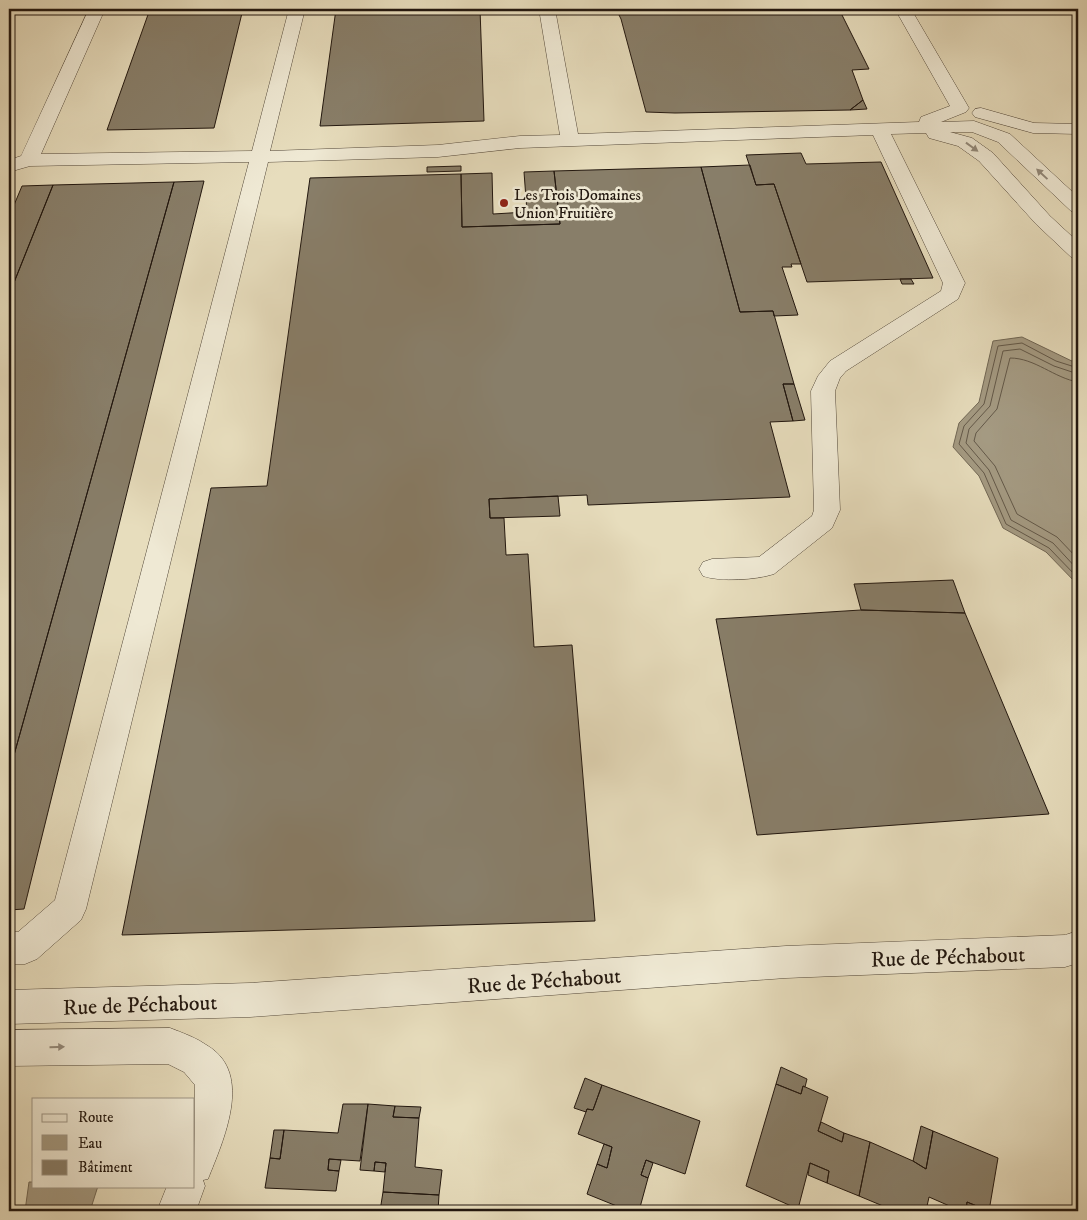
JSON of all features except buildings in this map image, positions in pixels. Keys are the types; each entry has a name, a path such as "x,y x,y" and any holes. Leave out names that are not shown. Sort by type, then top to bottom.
{"street":[{"path":"29,160 97,9"},
{"path":"9,948 25,948 69,909 297,9"},
{"path":"548,9 570,140"},
{"path":"903,9 960,108"},
{"path":"909,128 960,108 1033,128 1078,129"},
{"path":"9,166 29,160 259,157 438,150 520,142 974,126 1004,138 1078,207"},
{"path":"909,128 965,142 986,157 1043,220 1078,253"},
{"path":"712,569 765,567 822,521 826,510 823,391 829,376 838,366 950,294 954,283 879,129"},
{"name":"Rue de Péchabout","path":"9,1007 250,1000 786,962 1065,951 1078,948"},
{"path":"9,1048 170,1046 197,1059 214,1078 214,1111 195,1162"},
{"path":"177,1211 185,1188"}],"water":[{"path":"1022,337 1078,364 1078,585 1046,552 1003,528 979,476 953,447 959,423 979,402 993,341"},
{"path":"29,1182 32,1182 32,1188 97,1188 90,1211 25,1211"}],"place":[{"name":"Les Trois Domaines Union Fruitière","path":"504,203"}]}
